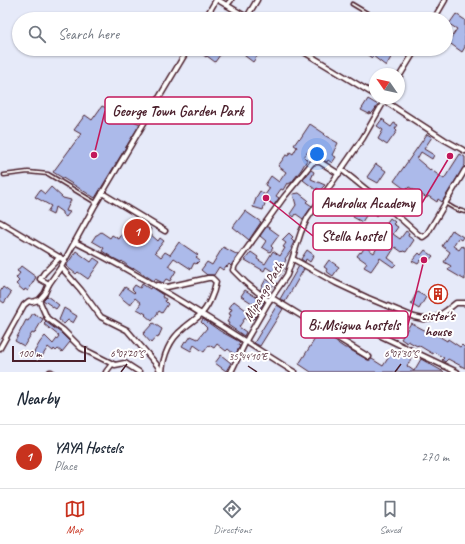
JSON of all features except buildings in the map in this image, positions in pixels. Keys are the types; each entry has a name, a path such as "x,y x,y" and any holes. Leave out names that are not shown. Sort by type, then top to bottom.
{"street":[{"path":"209,12 217,0 239,12"},
{"path":"227,5 231,0"},
{"path":"252,12 257,0"},
{"path":"438,12 445,0"},
{"path":"0,348 24,305 28,302 39,300 61,268 96,203 184,56"},
{"path":"311,56 369,91"},
{"path":"404,68 412,56"},
{"name":"Mipango Path","path":"231,372 246,341 270,300 287,275 303,227 373,123 382,104"},
{"path":"392,104 445,140 465,151"},
{"path":"369,357 339,338 270,300 246,283 233,270 235,265 284,197 314,162 320,162 340,172 383,203 423,237 427,234 465,170"},
{"path":"102,193 165,231"},
{"path":"0,222 64,260"},
{"path":"75,242 108,258 153,284 294,372"},
{"path":"49,284 40,278 60,257"},
{"path":"293,259 336,283 414,317 437,317 456,303 465,303"},
{"path":"61,268 81,290 101,317 127,330 161,372"},
{"path":"153,284 167,286 208,278 215,280 216,282 212,298 201,314 173,338 162,362 161,372"},
{"path":"39,300 48,318 63,330 81,348 112,364 115,365 125,363 139,372"},
{"path":"339,338 360,326 457,372"},
{"path":"106,372 112,364"},
{"path":"234,365 236,372"}],"lane":[{"path":"352,4 365,12"},
{"path":"4,175 28,172 48,174 96,203"},
{"path":"445,203 455,209 465,212"}],"place":[{"name":"George Town Garden Park","path":"94,155"},
{"name":"Androlux Academy","path":"450,156"},
{"name":"Stella hostel","path":"266,198"},
{"name":"YAYA Hostels","path":"137,232"},
{"name":"Bi.Msigwa hostels","path":"424,260"},
{"name":"sister's house","path":"438,294"}]}
